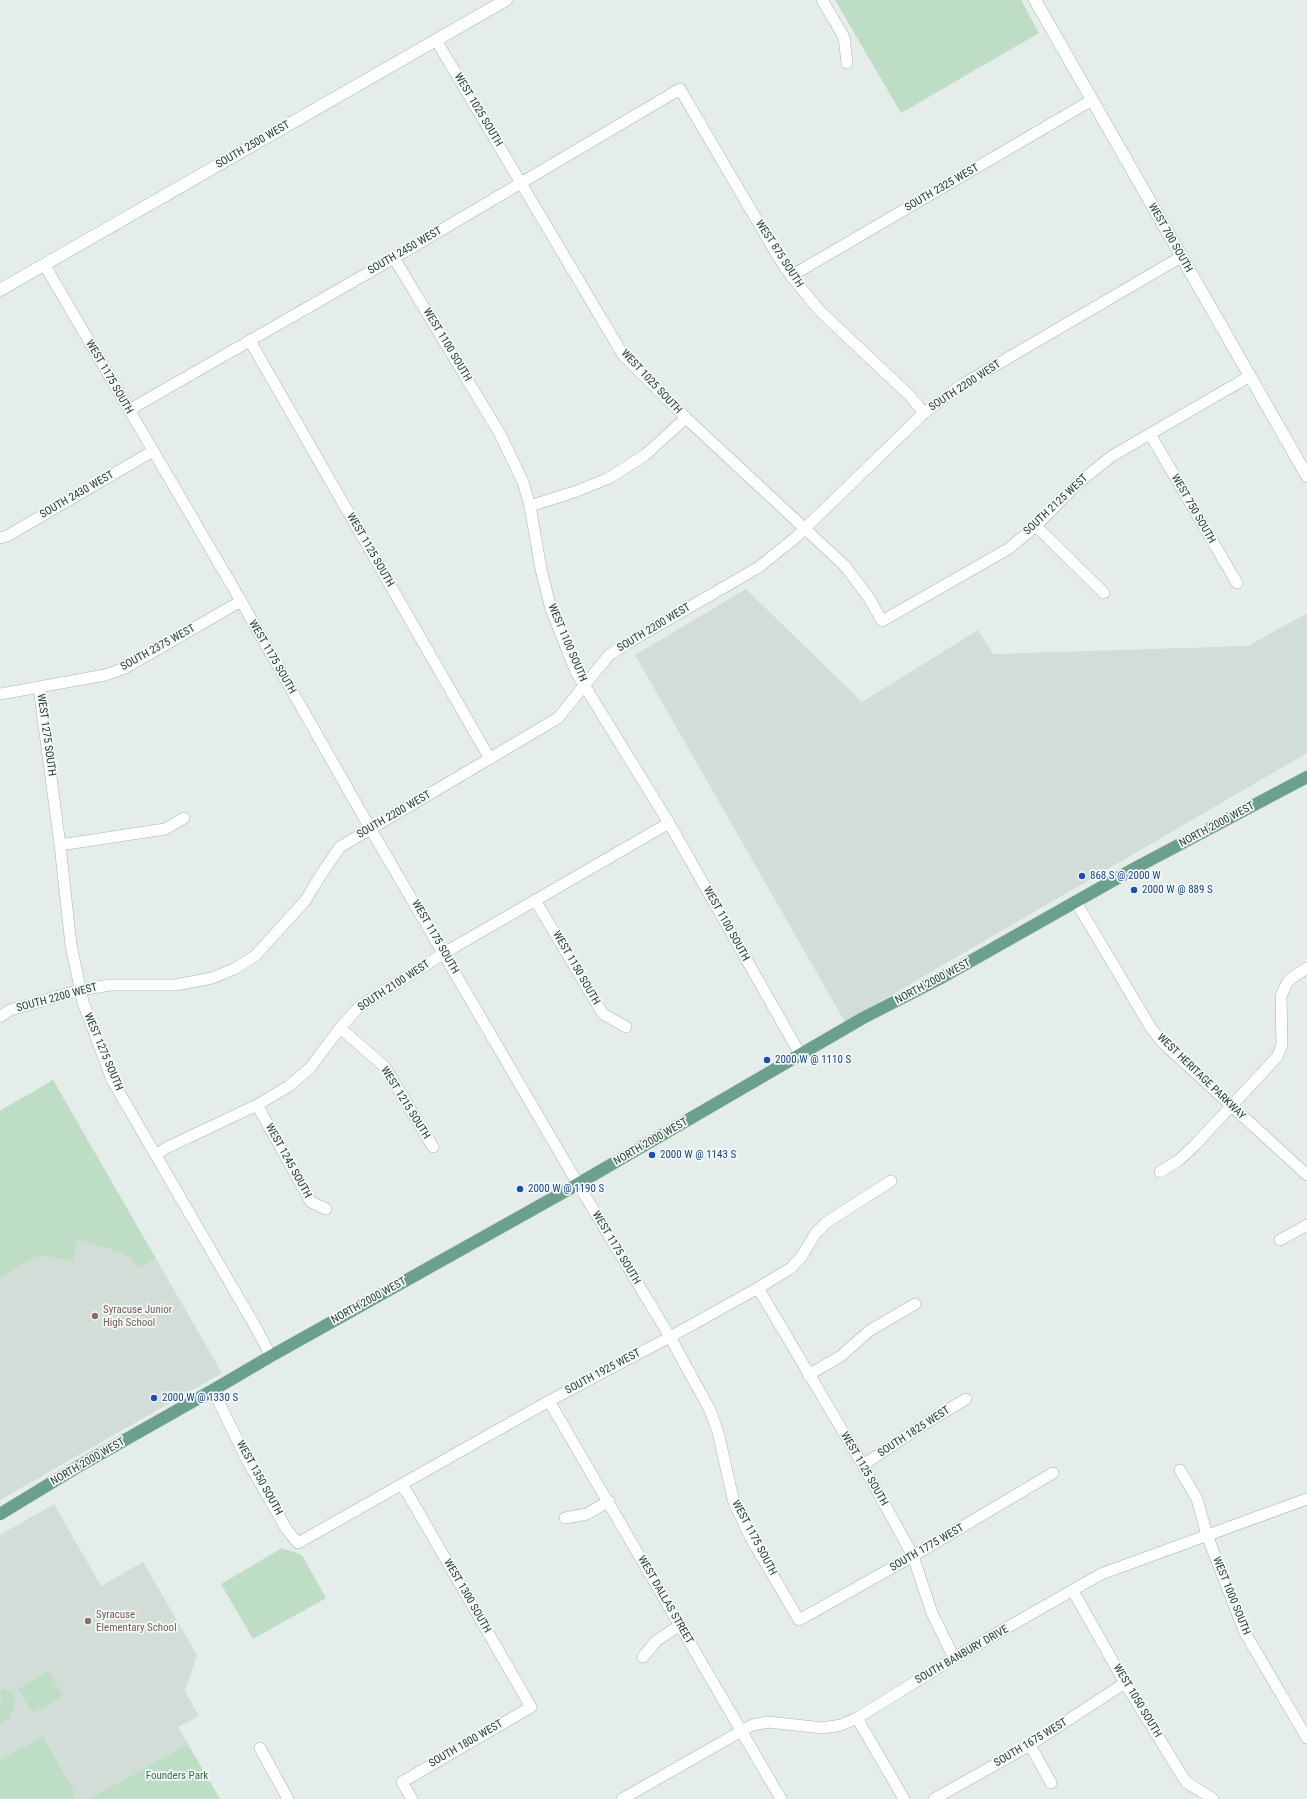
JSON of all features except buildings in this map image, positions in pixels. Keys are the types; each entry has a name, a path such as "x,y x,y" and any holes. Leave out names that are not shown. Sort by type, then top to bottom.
{"main road":[{"name":"NORTH 2000 WEST","path":"0,1514 270,1356 578,1184 863,1018 939,979 1144,863 1307,778"}],"street":[{"name":"SOUTH 2500 WEST","path":"0,290 506,0"},
{"path":"822,0 844,37 847,62"},
{"name":"WEST 700 SOUTH","path":"1035,0 1307,476"},
{"name":"WEST 1025 SOUTH","path":"436,40 623,355 686,418 845,566 869,598 882,620"},
{"name":"SOUTH 2450 WEST","path":"129,410 394,258 680,89"},
{"name":"WEST 875 SOUTH","path":"680,89 791,276 820,311 910,396 924,412"},
{"name":"SOUTH 2325 WEST","path":"791,276 1092,100"},
{"name":"SOUTH 2200 WEST","path":"0,1016 10,1010 80,990 110,985 176,985 212,978 234,969 255,956 305,901 340,847 558,718 610,655 631,641 759,567 805,528 924,412 960,386 1181,257"},
{"name":"WEST 1100 SOUTH","path":"394,258 500,434 523,482 530,506 541,569 551,609 576,672 669,823 800,1054"},
{"name":"WEST 1175 SOUTH","path":"44,264 241,601 370,828 445,953 578,1184 670,1337 710,1410 718,1432 734,1503 752,1540 799,1620"},
{"name":"WEST 1125 SOUTH","path":"250,341 490,759"},
{"name":"SOUTH 2125 WEST","path":"882,620 1008,549 1036,526 1078,483 1112,456 1250,376"},
{"path":"530,506 577,491 609,478 645,455 686,418"},
{"name":"WEST 750 SOUTH","path":"1150,434 1237,583"},
{"name":"SOUTH 2430 WEST","path":"0,538 7,536 153,451"},
{"path":"1036,526 1104,593"},
{"name":"SOUTH 2375 WEST","path":"0,694 105,675 125,668 241,601"},
{"name":"WEST 1275 SOUTH","path":"39,688 60,845 71,945 83,1002 112,1080 255,1326 270,1356"},
{"path":"60,845 165,829 184,818"},
{"name":"SOUTH 2100 WEST","path":"156,1155 166,1148 257,1105 289,1086 310,1068 340,1028 360,1006 445,953 669,823"},
{"name":"WEST 1150 SOUTH","path":"535,900 603,1014 626,1027"},
{"name":"WEST HERITAGE PARKWAY","path":"1076,902 1151,1028 1178,1058 1307,1175"},
{"path":"1160,1172 1179,1160 1194,1146 1277,1057 1282,1045 1281,996 1293,977 1307,968"},
{"name":"WEST 1215 SOUTH","path":"340,1028 385,1068 433,1147"},
{"name":"WEST 1245 SOUTH","path":"257,1105 311,1202 326,1209"},
{"name":"SOUTH 1925 WEST","path":"298,1543 549,1401 670,1337 791,1268 802,1256 815,1234 827,1222 891,1181"},
{"path":"1280,1240 1307,1225"},
{"name":"WEST 1125 SOUTH","path":"758,1288 808,1375 863,1465 913,1556 932,1613 954,1658"},
{"path":"808,1375 840,1356 869,1331 915,1304"},
{"name":"WEST 1350 SOUTH","path":"213,1390 247,1460 287,1530 298,1543"},
{"name":"SOUTH 1825 WEST","path":"863,1465 929,1421 966,1400"},
{"name":"WEST DALLAS STREET","path":"549,1401 781,1799"},
{"name":"WEST 1000 SOUTH","path":"1180,1470 1197,1499 1207,1535 1245,1634 1307,1738"},
{"name":"SOUTH 1775 WEST","path":"799,1620 913,1556 1053,1473"},
{"name":"WEST 1300 SOUTH","path":"401,1486 412,1501 531,1707"},
{"name":"SOUTH BANBURY DRIVE","path":"622,1799 752,1725 768,1722 823,1728 841,1726 857,1718 954,1658 1101,1574 1307,1500"},
{"path":"565,1518 587,1514 608,1501"},
{"name":"WEST 1050 SOUTH","path":"1073,1591 1125,1682 1186,1782 1213,1799"},
{"path":"643,1657 656,1641 680,1625"},
{"name":"SOUTH 1675 WEST","path":"934,1799 1030,1745 1125,1682"},
{"name":"SOUTH 1800 WEST","path":"412,1799 402,1782 531,1707"},
{"path":"857,1718 904,1799"},
{"path":"1030,1745 1051,1783"},
{"path":"260,1748 288,1799"}],"shaded area":[{"path":"746,589 862,702 978,630 993,654 1248,646 1307,613 1307,753 845,1022 635,655"},
{"name":"Syracuse Junior High School","path":"53,1080 222,1373 0,1500 0,1111"},
{"name":"Syracuse Elementary School","path":"54,1504 101,1586 143,1562 197,1655 185,1691 199,1716 178,1727 188,1744 89,1799 13,1799 0,1776 0,1535"}],"green space":[{"path":"835,0 1021,0 1039,33 901,113"},
{"path":"53,1080 156,1259 138,1268 132,1259 120,1252 77,1239 73,1261 46,1256 36,1257 0,1277 0,1111"},
{"path":"282,1548 302,1555 326,1598 253,1639 221,1584"},
{"path":"48,1671 63,1696 33,1713 18,1689"},
{"path":"1,1689 12,1692 16,1699 10,1718 0,1723"},
{"path":"43,1737 74,1791 73,1799 0,1799 0,1760"},
{"name":"Founders Park","path":"188,1744 220,1799 89,1799"}],"place":[{"name":"868 S @ 2000 W","path":"1082,876"},
{"name":"2000 W @ 889 S","path":"1134,890"},
{"name":"2000 W @ 1110 S","path":"767,1060"},
{"name":"2000 W @ 1143 S","path":"652,1155"},
{"name":"2000 W @ 1190 S","path":"520,1189"},
{"name":"Syracuse Junior High School","path":"95,1316"},
{"name":"2000 W @ 1330 S","path":"154,1398"},
{"name":"Syracuse Elementary School","path":"88,1621"}]}
